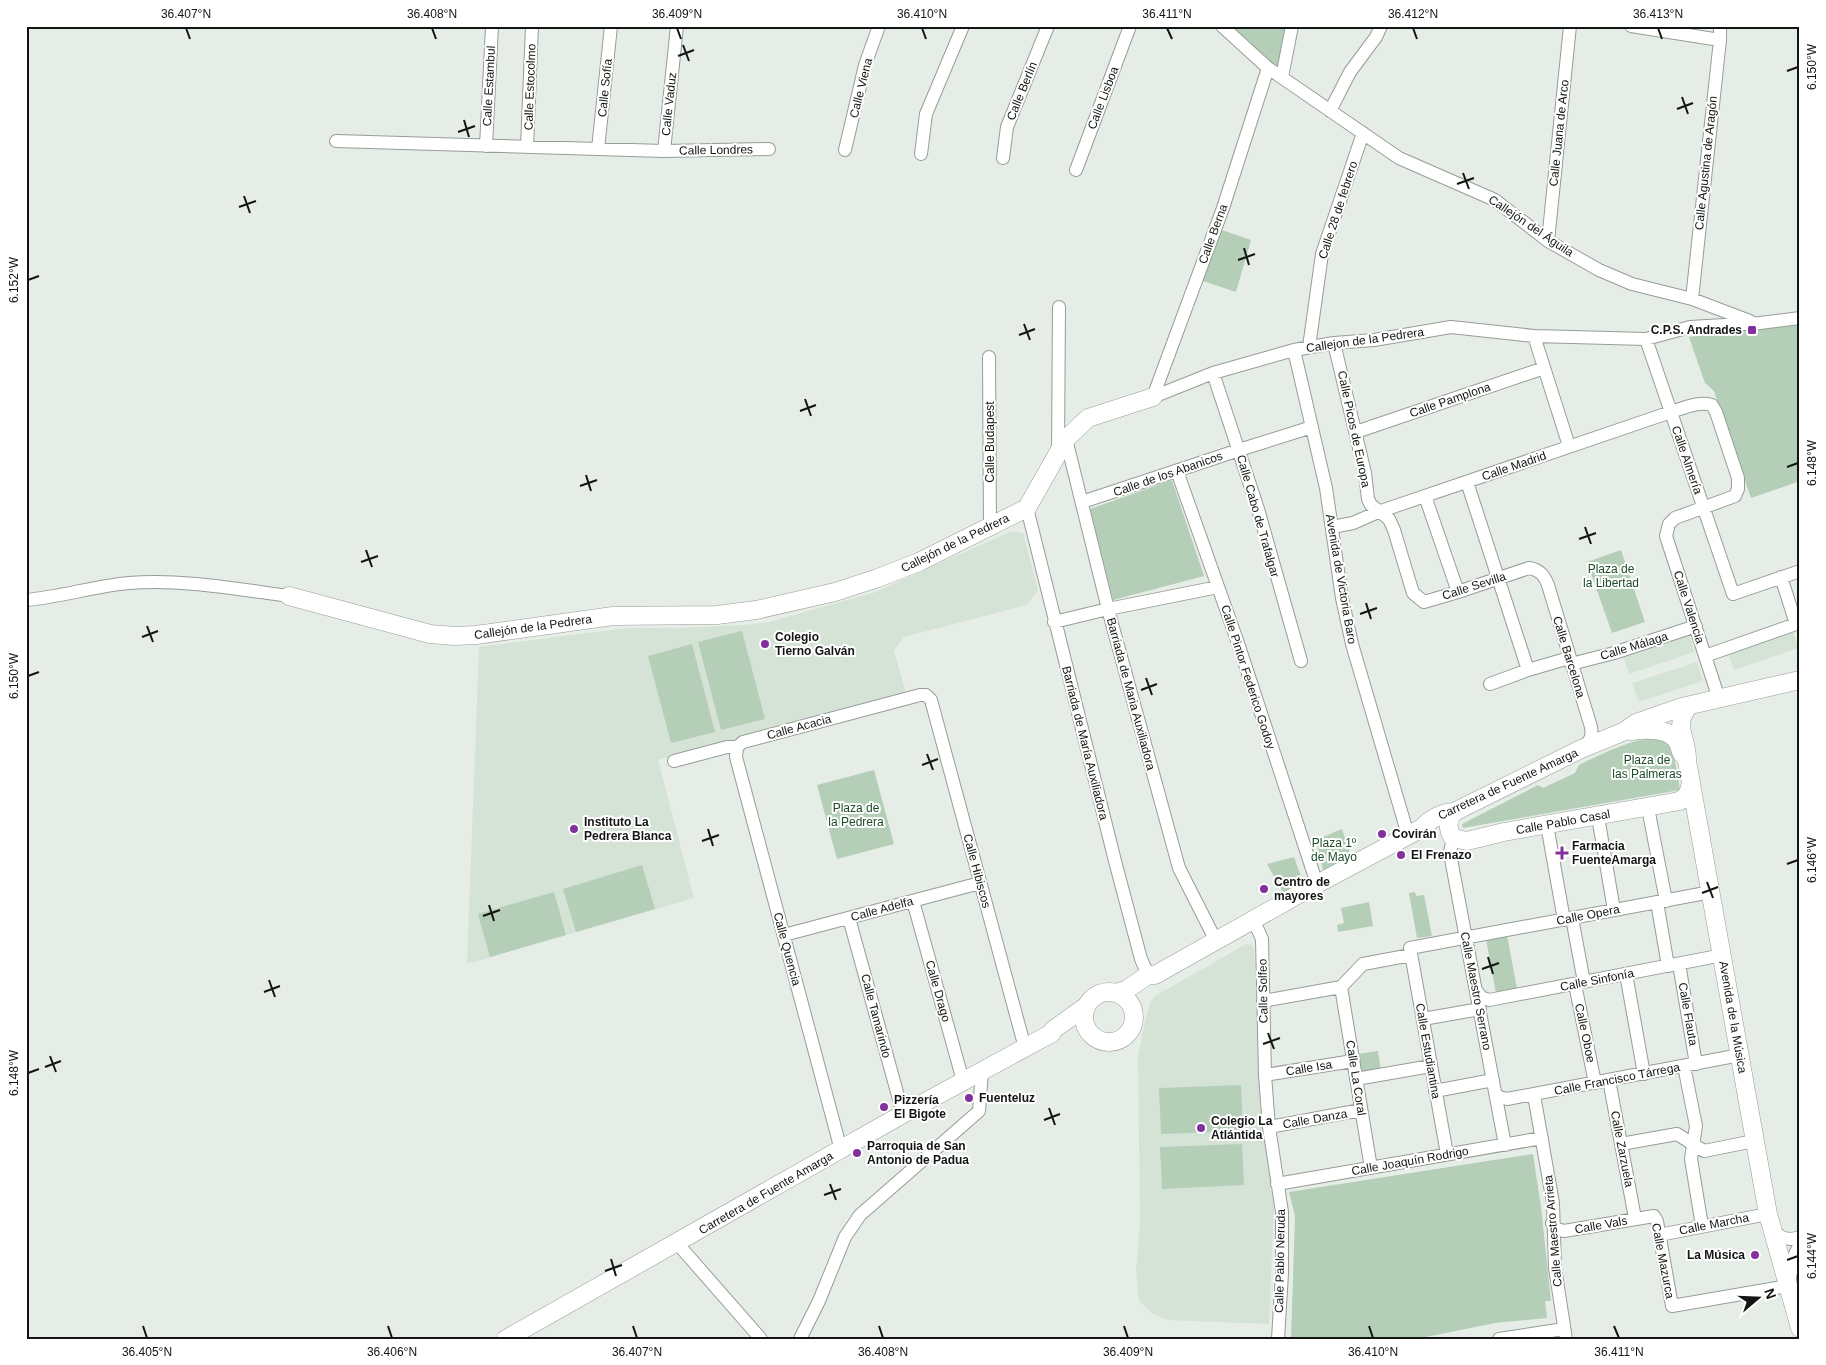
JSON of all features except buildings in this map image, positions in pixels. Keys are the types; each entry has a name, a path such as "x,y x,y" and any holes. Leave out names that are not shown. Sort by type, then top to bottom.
{"street":[{"name":"Calle Estambul","path":"486,146 492,26"},
{"name":"Calle Estocolmo","path":"527,147 532,26"},
{"name":"Calle Sofía","path":"598,149 611,26"},
{"name":"Calle Vaduz","path":"664,151 677,26"},
{"name":"Calle Viena","path":"845,150 865,65 880,26"},
{"path":"921,154 926,114 963,26"},
{"name":"Calle Berlín","path":"1003,158 1007,128 1048,26"},
{"name":"Calle Lisboa","path":"1076,170 1130,26"},
{"name":"Callejón del Águila","path":"1222,26 1268,68 1400,158 1495,200 1548,240 1599,270 1632,284 1692,299 1760,324"},
{"path":"1282,77 1292,26"},
{"path":"1330,111 1350,72 1376,37 1381,26"},
{"name":"Calle Juana de Arco","path":"1548,240 1570,26"},
{"path":"1631,26 1720,40"},
{"name":"Calle Agustina de Aragón","path":"1692,299 1720,26"},
{"name":"Calle Berna","path":"1153,397 1223,208 1268,68"},
{"name":"Calle 28 de febrero","path":"1309,347 1322,254 1363,134"},
{"name":"Calle Londres","path":"336,141 664,151 768,149"},
{"path":"1058,456 1059,307"},
{"name":"Callejon de la Pedrera","path":"1027,508 1066,439 1088,418 1153,397 1213,373 1294,350 1334,343 1374,340 1451,327 1534,336 1646,338 1690,327 1760,324 1800,318"},
{"path":"1534,336 1569,446"},
{"name":"Calle Almería","path":"1646,338 1733,594 1781,577"},
{"name":"Calle Picos de Europa","path":"1334,343 1365,472 1368,499 1371,505 1384,515 1392,525 1413,593 1418,599"},
{"name":"Avenida de Victoria Baro","path":"1294,350 1326,488 1342,598 1352,644 1415,831"},
{"name":"Calle Budapest","path":"989,357 990,527"},
{"name":"Calle Pamplona","path":"1356,432 1544,368"},
{"name":"Calle Cabo de Trafalgar","path":"1213,373 1239,450 1301,661"},
{"name":"Calle Madrid","path":"1332,527 1353,523 1378,512 1569,446 1696,404 1705,403 1712,404 1716,412 1738,478 1738,489 1735,496 1703,508"},
{"name":"Calle de los Abanicos","path":"1082,502 1312,427"},
{"name":"Barriada de Maria Auxiliadora","path":"1066,439 1108,608 1178,868 1216,941"},
{"name":"Calle Pintor Federico Godoy","path":"1177,471 1218,586 1317,884"},
{"path":"1467,482 1528,670"},
{"path":"1425,496 1458,592"},
{"name":"Callejón de la Pedrera","path":"26,600 126,584 161,582 208,585 289,596 403,628 430,634 455,636 476,635 613,616 717,615 756,610 836,592 919,562 1027,508"},
{"name":"Barriada de María Auxiliadora","path":"1027,508 1054,622 1141,959 1152,975"},
{"name":"Calle Valencia","path":"1703,508 1675,518 1669,524 1666,536 1719,698"},
{"name":"Calle Sevilla","path":"1418,599 1424,602 1529,568"},
{"name":"Calle Barcelona","path":"1529,568 1536,569 1544,576 1592,732 1589,742 1580,750"},
{"path":"1705,656 1796,624 1781,577 1800,571"},
{"path":"1054,622 1108,608 1218,586"},
{"name":"Calle Málaga","path":"1490,684 1528,670 1614,653 1696,626"},
{"name":"Carretera de Fuente Amarga","path":"1115,993 1126,990 1216,941 1415,831 1427,822 1448,812 1454,812 1580,750 1625,731 1636,723 1682,707 1800,680"},
{"name":"Calle Acacia","path":"674,762 726,747 737,747 743,742 926,695"},
{"name":"Calle Hibiscos","path":"926,695 931,700 1025,1048"},
{"name":"Avenida de la Música","path":"1689,706 1683,714 1680,724 1687,752 1691,784 1723,955 1754,1142 1770,1222 1800,1328"},
{"path":"1625,731 1650,729 1662,731 1678,742 1681,754 1687,761"},
{"name":"Calle Quencia","path":"737,747 736,757 841,1150"},
{"name":"Calle Pablo Casal","path":"1415,831 1443,829 1451,835 1467,841 1504,832 1598,817 1680,801 1688,794 1691,784"},
{"name":"Calle Flauta","path":"1648,808 1690,1065 1696,1126 1690,1159 1702,1226"},
{"path":"1451,835 1448,822 1454,812"},
{"path":"1598,817 1614,910"},
{"name":"Calle Oboe","path":"1547,825 1568,919 1595,1083"},
{"name":"Calle Maestro Serrano","path":"1451,835 1451,859 1505,1144"},
{"name":"Calle Adelfa","path":"784,935 980,883"},
{"name":"Calle Opera","path":"1341,987 1363,964 1410,951 1466,938 1711,892"},
{"name":"Calle Drago","path":"913,901 963,1081"},
{"name":"Calle Tamarindo","path":"849,918 903,1114"},
{"name":"Calle Solfeo","path":"1253,919 1262,939 1265,1075 1277,1184"},
{"name":"Calle Estudiantina","path":"1410,951 1447,1154"},
{"name":"Calle Sinfonía","path":"1476,990 1481,997 1489,1000 1723,955"},
{"path":"1626,974 1644,1074"},
{"name":"Carretera de Fuente Amarga","path":"1134,1013 1140,996 1152,983 1152,975"},
{"path":"1263,1001 1341,987"},
{"name":"Calle La Coral","path":"1341,987 1371,1168"},
{"path":"1052,1033 1058,1036 1086,1035 1096,1039 1110,1043 1123,1038 1132,1027 1134,1013 1128,1000 1115,993 1101,993 1094,996 1085,1007 1084,1022 1090,1035 1096,1039"},
{"name":"Carretera de Fuente Amarga","path":"506,1339 903,1114 1052,1033 1053,1030 1085,1007"},
{"path":"1422,1019 1480,1009"},
{"name":"Calle Francisco Tárrega","path":"1496,1093 1499,1097 1507,1100 1740,1055"},
{"name":"Calle Isa","path":"1265,1075 1353,1061"},
{"path":"1356,1079 1431,1066"},
{"path":"800,1339 819,1301 845,1237 860,1215 979,1111 982,1071"},
{"path":"1435,1091 1492,1080"},
{"name":"Calle Zarzuela","path":"1609,1080 1635,1218"},
{"name":"Calle Maestro Arrieta","path":"1534,1095 1553,1203 1552,1222 1555,1268 1565,1334"},
{"name":"Calle Danza","path":"1270,1127 1361,1110"},
{"path":"1621,1144 1677,1134 1704,1151 1754,1142"},
{"name":"Calle Joaquín Rodrigo","path":"1277,1184 1542,1138"},
{"name":"Calle Pablo Neruda","path":"1277,1184 1282,1212 1282,1273 1278,1339"},
{"name":"Calle Vals","path":"1552,1222 1556,1229 1564,1231 1654,1216"},
{"name":"Calle Mazurca","path":"1654,1216 1657,1221 1672,1306 1788,1286"},
{"path":"1770,1222 1776,1234 1787,1239 1800,1237"},
{"name":"Calle Marcha","path":"1659,1234 1702,1226 1770,1222"},
{"path":"677,1243 761,1339"},
{"path":"1788,1286 1795,1254 1800,1244"},
{"path":"1499,1339 1565,1334"}],"shaded area":[{"path":"1012,531 1023,533 1038,590 1027,605 904,637 894,651 906,693 658,760 694,898 467,964 479,647 627,628 680,628 769,622 873,593"},
{"path":"1793,631 1798,648 1734,670 1728,653"},
{"path":"1689,635 1695,652 1629,674 1623,656"},
{"path":"1697,662 1703,681 1639,702 1632,683"},
{"name":"Colegio La Atlántida","path":"1246,944 1251,945 1254,949 1262,1114 1274,1205 1269,1324 1168,1320 1153,1314 1139,1301 1136,1271 1140,1224 1138,1056 1147,1013 1150,1003 1155,996"}],"green space":[{"path":"1228,26 1287,26 1277,70"},
{"path":"1216,228 1251,240 1236,292 1197,279"},
{"path":"1800,321 1800,481 1751,498 1714,391 1705,383 1689,337"},
{"path":"1172,480 1204,576 1113,600 1090,509"},
{"name":"Plaza de la Libertad","path":"1621,550 1645,622 1612,633 1587,562"},
{"path":"742,631 765,719 721,730 698,642"},
{"path":"692,644 715,732 671,743 648,656"},
{"name":"Plaza de las Palmeras","path":"1657,737 1673,749 1680,790 1463,828 1462,824 1538,785 1543,788 1575,773 1579,765 1598,756 1627,744"},
{"name":"Plaza de la Pedrera","path":"874,770 894,844 837,859 817,785"},
{"name":"Plaza 1º de Mayo","path":"1342,829 1351,856 1324,874 1316,840"},
{"path":"1294,857 1304,885 1285,896 1267,864"},
{"path":"642,865 655,909 576,932 563,889"},
{"path":"554,892 566,935 490,957 478,914"},
{"path":"1415,892 1416,896 1424,895 1432,936 1417,938 1409,893"},
{"path":"1369,902 1373,926 1338,932 1337,925 1344,923 1341,908"},
{"path":"1507,935 1517,989 1496,993 1486,939"},
{"path":"1378,1051 1381,1071 1360,1074 1357,1054"},
{"path":"1241,1085 1243,1131 1161,1134 1159,1088"},
{"path":"1242,1144 1244,1185 1162,1189 1160,1147"},
{"path":"1533,1154 1551,1301 1545,1301 1547,1318 1495,1323 1416,1339 1291,1339 1295,1216 1289,1192"}],"place":[{"name":"C.P.S. Andrades","path":"1752,330"},
{"name":"Colegio Tierno Galván","path":"765,644"},
{"name":"Instituto La Pedrera Blanca","path":"574,829"},
{"name":"Covirán","path":"1382,834"},
{"name":"Farmacia FuenteAmarga","path":"1562,853"},
{"name":"El Frenazo","path":"1401,855"},
{"name":"Centro de mayores","path":"1264,889"},
{"name":"Fuenteluz","path":"969,1098"},
{"name":"Pizzería El Bigote","path":"884,1107"},
{"name":"Colegio La Atlántida","path":"1201,1128"},
{"name":"Parroquia de San Antonio de Padua","path":"857,1153"},
{"name":"La Música","path":"1755,1255"}]}
